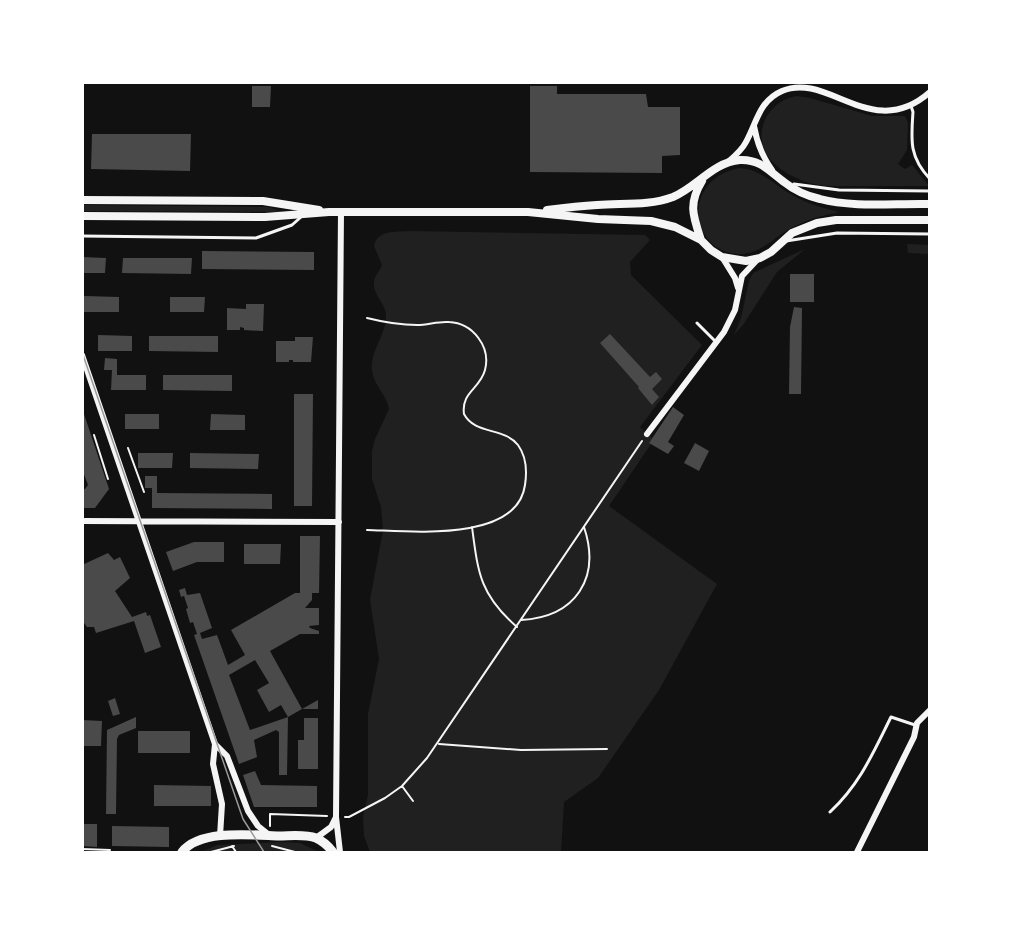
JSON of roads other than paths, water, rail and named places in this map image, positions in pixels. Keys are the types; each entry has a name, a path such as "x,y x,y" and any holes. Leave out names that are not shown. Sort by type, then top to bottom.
{"main road":[{"path":"182,852 190,844 220,836 269,840 316,838 333,852"}],"street":[{"path":"727,163 746,144 757,115 766,102 780,92 795,87 814,90 871,110 887,111 910,104 930,92"},
{"path":"754,126 759,149 774,173"},
{"path":"82,216 265,218 328,212 528,212 653,202 686,191 715,169 741,160 754,161 766,166 782,181 801,192 828,201 930,204"},
{"path":"701,240 692,214 697,190 704,178"},
{"path":"82,200 263,201 328,212"},
{"path":"340,852 336,816 341,212"},
{"path":"528,212 598,219 651,221 675,227 701,240 722,257 746,261 760,258"},
{"path":"647,434 732,318 742,276 760,258 801,229 827,221 930,220"},
{"path":"722,257 735,278 738,290"},
{"path":"82,355 215,744 213,764 222,804 220,836"},
{"path":"82,521 339,522"},
{"path":"858,852 914,737 917,725 930,710"},
{"path":"215,744 227,756 248,811 269,840"},
{"path":"316,838 331,827 336,816"}],"lane":[{"path":"910,104 913,112 912,151 922,171 930,179"},
{"path":"782,181 825,189 930,191"},
{"path":"82,236 256,237 292,225 304,215"},
{"path":"782,242 830,233 930,234"},
{"path":"697,323 716,342"},
{"path":"830,812 845,798 861,777 891,717 917,725"}],"tram line":[{"path":"82,352 243,819 264,852"}]}
